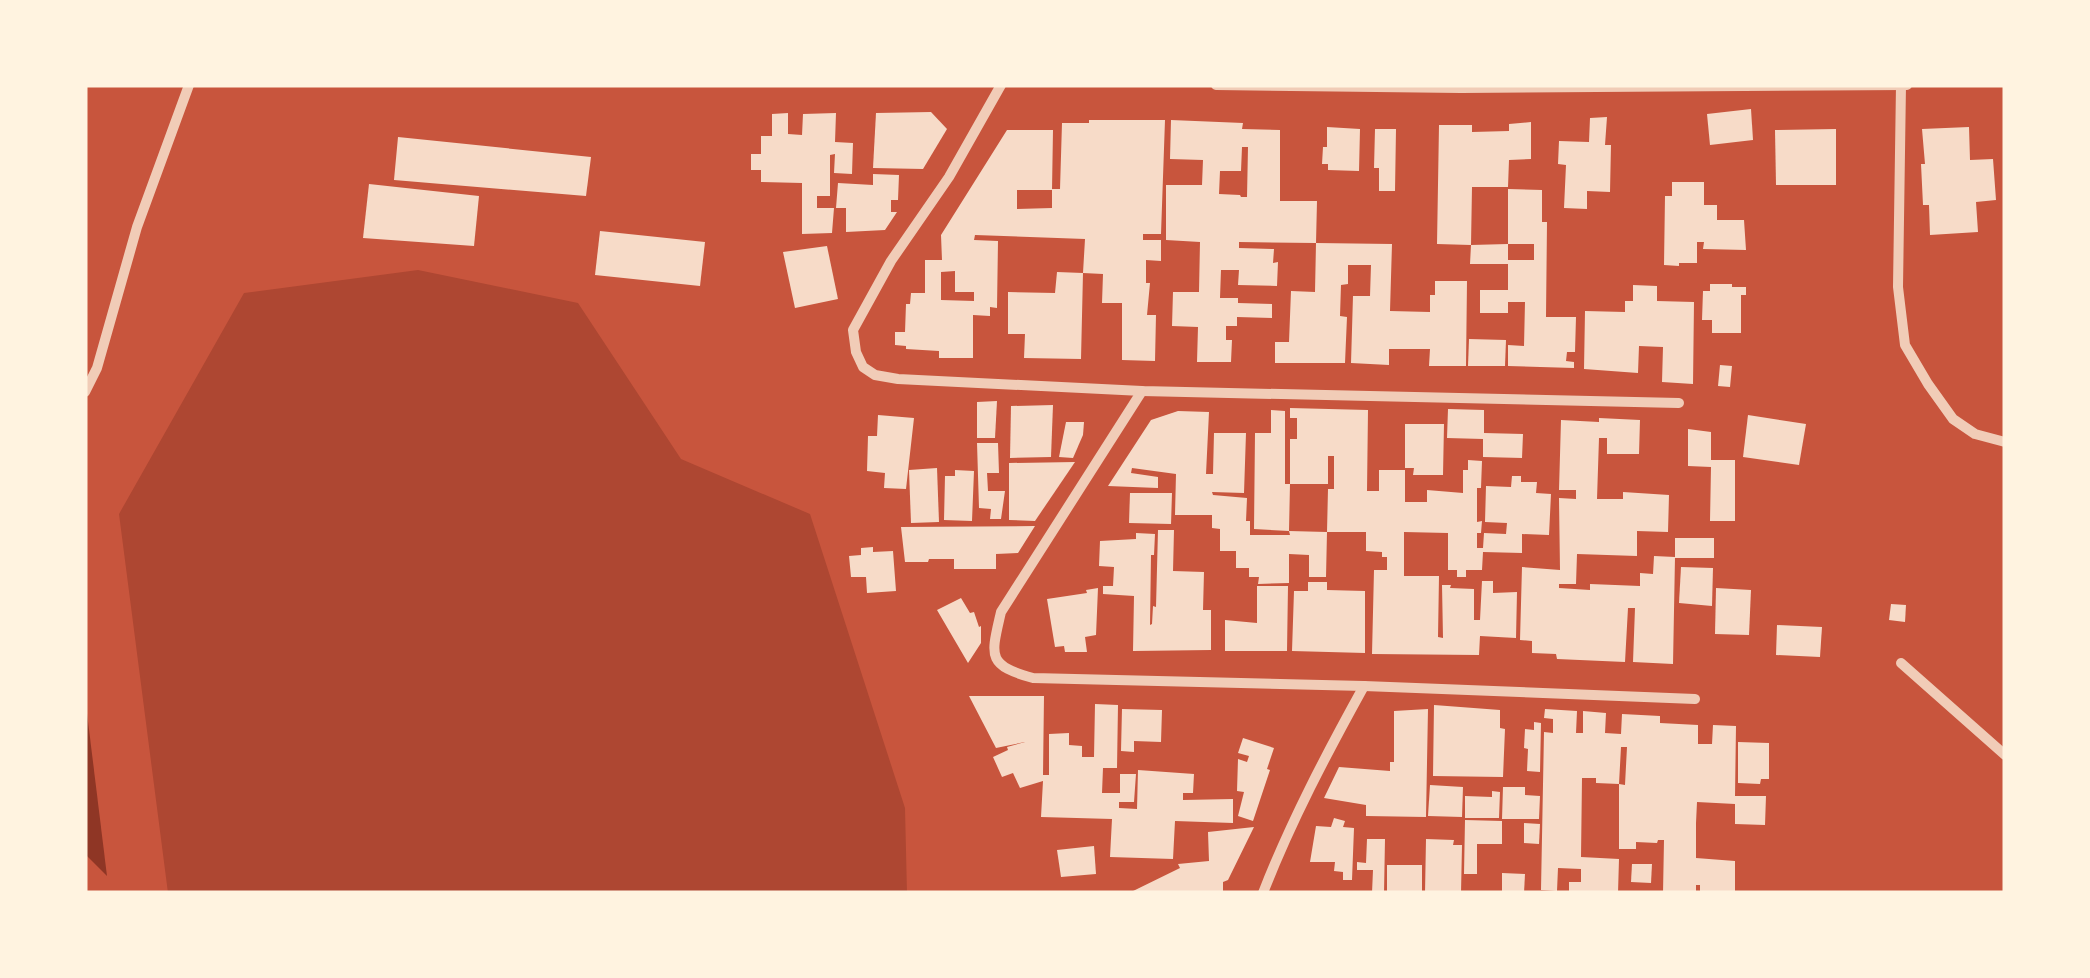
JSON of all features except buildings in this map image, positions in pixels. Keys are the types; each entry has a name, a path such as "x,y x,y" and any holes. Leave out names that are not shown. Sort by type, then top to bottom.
{"street":[{"path":"85,392 97,368 137,227 189,85"},
{"path":"1001,85 949,177 892,260 853,330 863,368 875,375 1142,392 1679,403"},
{"path":"1216,85 1903,85 1898,287 1905,345 1954,419 1975,434 2005,442"},
{"path":"1142,392 1001,612 993,648 998,662 1008,671 1033,678 1695,699"},
{"path":"1901,663 2005,755"},
{"path":"1264,893 1320,767 1364,686"}],"shaded area":[{"path":"418,270 578,303 681,459 810,514 905,808 907,893 168,893 119,514 244,293"},
{"path":"85,697 107,876 85,854"}]}
